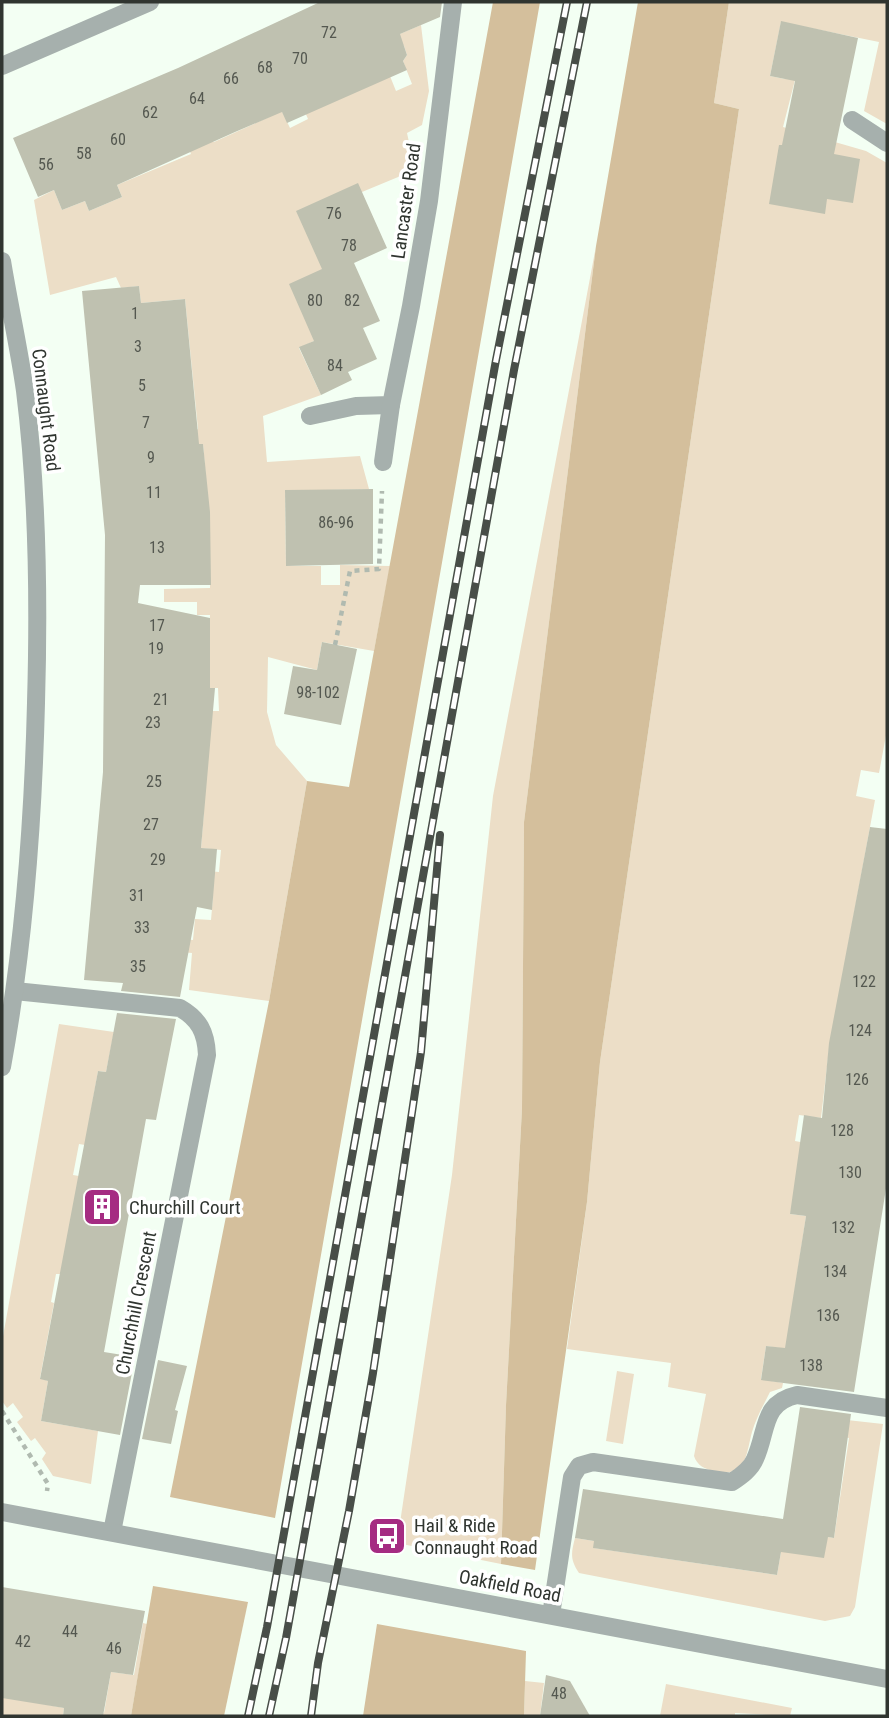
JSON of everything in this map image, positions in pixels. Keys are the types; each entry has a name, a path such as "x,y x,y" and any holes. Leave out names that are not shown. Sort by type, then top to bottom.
{"street":[{"path":"2,66 150,2"},
{"name":"Lancaster Road","path":"383,462 429,201 453,2"},
{"path":"852,120 887,144"},
{"name":"Connaught Road","path":"2,261 25,390 35,497 38,610 35,765 15,992 2,1067"},
{"path":"310,416 356,406 391,405"},
{"name":"Churchhill Crescent","path":"15,992 180,1008 192,1015 201,1026 206,1040 207,1055 112,1532"},
{"path":"551,1615 572,1478 579,1466 593,1462 732,1482 745,1473 755,1461 771,1410 783,1398 797,1395 887,1408"},
{"name":"Oakfield Road","path":"2,1512 887,1679"}],"path":[{"path":"335,645 349,570 379,569 383,462"},
{"path":"2,1411 48,1484"}],"shaded area":[{"path":"493,2 540,2 275,1518 170,1497 269,1001 307,781 349,787"},
{"path":"638,2 729,2 714,103 739,109 600,1062 587,1202 535,1570 501,1564 506,1405 522,1109 524,822 596,246"},
{"path":"729,2 887,2 887,124 864,111 879,42 781,22 770,76 785,79 796,76 783,127 866,151 887,163 887,730 879,773 861,770 856,796 875,800 829,1049 821,1118 799,1115 795,1141 816,1145 790,1214 806,1216 786,1349 766,1346 761,1379 783,1383 782,1388 770,1392 752,1432 743,1463 739,1468 725,1473 704,1468 695,1459 706,1394 668,1387 671,1363 567,1349 587,1202 600,1062 739,109 714,103"},
{"path":"421,25 429,91 422,125 407,133 415,170 362,192 322,269 314,341 299,348 321,395 263,416 267,462 360,456 369,489 285,491 286,566 321,566 321,585 340,585 340,565 390,566 374,651 322,642 317,670 268,657 267,712 276,745 307,781 269,1001 189,990 192,953 147,949 148,935 193,940 195,919 211,920 213,897 175,868 219,872 221,850 201,848 204,811 203,711 219,711 218,688 164,688 209,637 210,615 197,615 197,602 164,602 164,589 210,588 210,527 203,444 157,448 198,429 185,299 141,303 139,286 121,288 116,277 50,295 34,200 54,190 62,210 85,201 89,211 122,197 117,185 191,154 182,131 214,142 269,117 273,93 290,128 308,119 302,105 377,44 396,91 412,84 403,61 407,55 404,46 395,36"},
{"path":"596,246 524,822 522,1109 506,1405 501,1564 397,1543 452,1175 493,796"},
{"path":"59,1024 114,1032 106,1072 98,1071 85,1145 79,1144 73,1175 79,1176 61,1274 56,1274 51,1302 54,1303 40,1378 48,1381 41,1421 98,1431 91,1484 53,1476 42,1459 46,1453 35,1438 31,1441 17,1422 23,1417 13,1403 7,1408 2,1401 2,1342"},
{"path":"617,1371 634,1374 623,1444 606,1441"},
{"path":"847,1420 883,1424 855,1607 850,1616 825,1621 579,1573 576,1568 572,1556 575,1538 594,1541 594,1548 777,1575 781,1552 828,1537 834,1538 849,1438 844,1437"},
{"path":"153,1586 248,1602 224,1716 131,1716"},
{"path":"143,1623 147,1624 131,1716 92,1716 93,1711 104,1713 111,1672 134,1675"},
{"path":"377,1624 526,1651 524,1716 363,1716"},
{"path":"525,1681 544,1683 540,1716 524,1716"},
{"path":"666,1684 792,1708 790,1716 735,1713 735,1716 660,1716"},
{"path":"2,1696 64,1708 63,1716 2,1716"}],"building":[{"path":"320,2 442,2 440,17 400,34 407,55 403,61 407,70 287,123 282,112 235,132 117,185 122,197 89,211 85,201 62,210 54,190 38,197 13,138 178,68"},
{"path":"781,21 858,38 834,154 860,159 853,203 827,199 825,214 769,204 779,145 782,145 795,81 770,76"},
{"path":"358,183 387,248 354,263 380,321 363,328 377,359 348,372 352,380 321,395 299,347 314,341 289,284 322,269 296,211"},
{"path":"139,286 141,303 185,299 199,444 203,444 210,512 211,585 140,585 138,603 210,618 210,688 215,688 201,848 217,849 212,910 197,907 180,997 121,991 123,983 84,980 103,772 105,535 82,291"},
{"path":"373,489 373,564 286,566 285,490"},
{"path":"322,642 357,649 341,725 284,714 293,666 317,670"},
{"path":"870,827 887,829 887,1182 854,1392 761,1380 766,1346 785,1348 806,1216 790,1214 804,1115 822,1118 829,1043"},
{"name":"Churchill Court","path":"117,1013 176,1019 156,1120 146,1119 104,1352 135,1357 120,1435 41,1421 48,1381 40,1379 98,1071 106,1072"},
{"path":"158,1360 187,1366 175,1410 178,1411 171,1444 142,1439"},
{"path":"800,1407 851,1414 834,1538 828,1537 824,1558 781,1552 777,1575 593,1548 594,1541 575,1538 583,1489 783,1519"},
{"path":"2,1587 145,1611 133,1675 111,1672 103,1716 63,1716 64,1708 2,1698"},
{"path":"546,1675 570,1681 590,1716 540,1716"}],"railway":[{"path":"248,1716 267,1627 496,360 567,2"},
{"path":"269,1716 286,1638 514,370 587,2"},
{"path":"311,1716 318,1663 349,1511 373,1373 421,1052 440,835"}],"place":[{"name":"Churchill Court","path":"102,1207"},
{"name":"Hail & Ride Connaught Road","path":"387,1536"}]}
